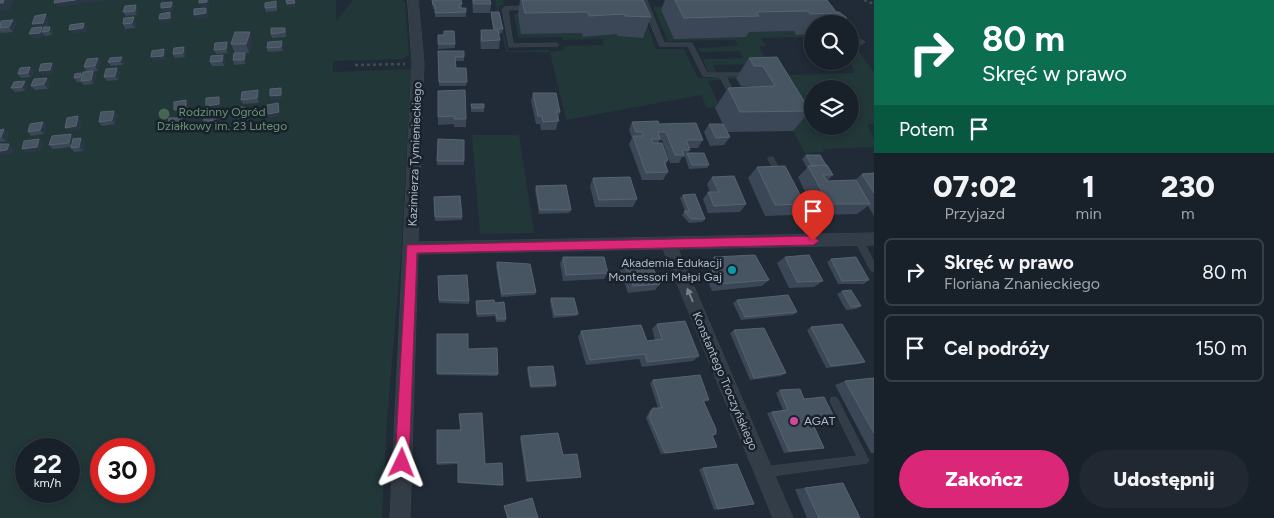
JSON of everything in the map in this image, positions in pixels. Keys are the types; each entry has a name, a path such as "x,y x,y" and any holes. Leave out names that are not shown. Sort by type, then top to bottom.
{"street":[{"name":"Kazimierza Tymienieckiego","path":"400,518 418,63 413,0"},
{"path":"411,248 874,239"},
{"name":"Konstantego Troczyńskiego","path":"668,244 783,518"}],"lane":[{"path":"532,0 534,8 505,9 511,46 556,45"},
{"path":"636,6 645,3 662,45 690,44 705,75 759,74"},
{"path":"722,75 734,98"},
{"path":"771,158 784,184"},
{"path":"788,192 813,241"},
{"path":"858,239 874,269"},
{"path":"764,472 864,460 834,401"}],"path":[{"path":"864,0 874,4"},
{"path":"355,65 418,63"}],"green space":[{"name":"Rodzinny Ogród Działkowy im. 23 Lutego","path":"0,0 336,0 336,21 353,0 402,0 405,2 409,55 403,59 333,61 333,72 411,69 401,256 387,420 382,518 0,518"},
{"path":"495,0 503,0 504,5 498,6 508,51 549,50 550,52 506,52"},
{"path":"691,6 744,32 794,31 796,35 804,34 804,37 761,38 766,46 759,47 768,64 713,65 716,72 709,73 703,59 743,58 740,51 700,52 698,48 738,46 735,40 668,41 653,7"},
{"path":"581,13 518,15 522,33 582,33 584,37 617,34 618,36 634,36 635,38 642,37 644,16 656,49 684,49 698,78 768,76 708,81 720,106 750,104 741,86 749,86 760,106 707,108 701,95 566,120 550,52 564,50 563,46 604,45 602,39 563,40 562,37 518,38 514,14"},
{"path":"859,52 874,72 874,124 867,124 874,139 874,147 823,149 824,152 805,153 789,123 782,76 804,115 804,135 815,135 819,142 815,135 859,135 859,80 804,80 804,113 784,75 854,73 853,70 859,70"},
{"path":"472,135 519,135 534,233 480,234"}],"building":[{"path":"55,0 75,0 54,3"},
{"path":"199,0 207,0 207,2 199,3"},
{"path":"286,0 294,0 295,3 287,4"},
{"path":"432,0 461,0 460,8 466,8 466,12 435,13 435,5 433,5"},
{"path":"473,0 490,0 491,4 474,4"},
{"path":"522,0 643,0 651,17 625,16 624,14 589,16 588,12 525,13"},
{"path":"675,0 827,0 837,13 810,14 808,11 756,12 759,16 684,18"},
{"path":"276,1 276,7 265,8 265,3"},
{"path":"172,2 171,7 161,8 161,3"},
{"path":"136,5 135,11 123,12 125,6"},
{"path":"206,8 206,13 194,15 194,9"},
{"path":"170,12 170,18 159,19 160,14"},
{"path":"491,12 499,12 503,29 494,29"},
{"path":"46,14 43,23 32,24 35,16"},
{"path":"134,17 132,23 123,24 124,18"},
{"path":"13,20 9,27 0,28 1,21"},
{"path":"84,23 83,28 69,30 70,25"},
{"path":"42,27 40,33 29,34 32,28"},
{"path":"44,27 50,27 49,31 42,32"},
{"path":"271,28 285,28 285,32 271,34"},
{"path":"481,30 498,30 500,40 482,41"},
{"path":"444,31 454,31 455,44 438,44 438,35 444,35"},
{"path":"235,32 250,32 246,44 231,44"},
{"path":"282,41 281,47 267,48 268,42"},
{"path":"227,42 226,49 214,50 215,43"},
{"path":"184,47 183,53 173,54 174,48"},
{"path":"164,49 163,56 151,57 152,51"},
{"path":"438,51 464,51 464,57 455,57 456,68 466,68 467,82 439,82"},
{"path":"234,53 245,53 244,60 233,60"},
{"path":"223,55 222,61 210,62 211,56"},
{"path":"122,57 120,61 108,62 110,58"},
{"path":"777,57 804,101 804,111 740,112 728,88 775,86 763,66 754,66 749,58"},
{"path":"98,58 95,66 84,67 87,59"},
{"path":"52,63 50,70 39,71 41,64"},
{"path":"30,67 28,73 18,74 20,68"},
{"path":"117,68 115,76 104,77 106,69"},
{"path":"93,71 91,80 81,81 83,72"},
{"path":"81,73 80,77 74,78 75,74"},
{"path":"47,78 44,84 31,86 34,79"},
{"path":"25,81 22,87 11,88 14,82"},
{"path":"281,88 281,95 270,96 270,89"},
{"path":"258,90 257,98 241,100 242,92"},
{"path":"465,90 466,119 454,119 454,116 438,117 438,91"},
{"path":"533,93 556,93 560,112 556,112 559,121 543,122 542,116 538,116"},
{"path":"219,97 219,104 206,106 206,98"},
{"path":"186,100 186,108 174,110 174,102"},
{"path":"278,103 279,112 268,114 267,105"},
{"path":"471,104 484,104 484,108 472,108"},
{"path":"244,107 244,114 236,115 236,108"},
{"path":"114,111 112,120 99,122 101,112"},
{"path":"215,112 216,120 204,122 204,114"},
{"path":"78,116 76,126 65,128 67,118"},
{"path":"169,118 182,118 179,128 167,128"},
{"path":"658,121 659,124 696,123 703,140 686,140 690,150 682,150 684,155 675,155 666,132 658,132 660,139 651,139 653,143 662,143 668,160 664,161 668,172 646,173 633,136 643,136 642,132 636,132 632,122"},
{"path":"43,122 40,130 28,132 30,124"},
{"path":"709,124 723,124 730,137 716,138"},
{"path":"4,129 1,137 0,137 0,130"},
{"path":"71,134 69,143 49,145 52,136"},
{"path":"81,138 79,147 71,148 73,139"},
{"path":"39,139 37,147 22,149 24,141"},
{"path":"438,139 464,140 464,161 437,161"},
{"path":"0,144 9,144 7,150 0,151"},
{"path":"687,153 704,153 709,165 692,165"},
{"path":"806,155 820,155 826,165 812,166"},
{"path":"827,165 833,175 823,175 827,181 856,180 870,204 829,204 808,166"},
{"path":"785,166 805,204 775,205 757,167"},
{"path":"874,173 874,193 862,174"},
{"path":"734,176 746,204 714,206 708,192 719,192 712,177"},
{"path":"630,177 637,199 599,200 593,178"},
{"path":"566,185 571,210 540,210 536,186"},
{"path":"695,194 705,219 691,219 684,211 689,211 683,195"},
{"path":"460,196 462,217 435,217 434,197"},
{"name":"Akademia Edukacji Montessori Małpi Gaj","path":"755,255 769,280 718,284 712,271 720,270 714,257"},
{"path":"809,255 823,281 797,282 785,257"},
{"path":"563,257 604,257 608,273 566,275"},
{"path":"856,257 869,280 842,281 831,259"},
{"path":"497,262 530,264 536,292 502,294"},
{"path":"645,262 648,269 653,268 660,284 633,286 624,263"},
{"path":"467,275 469,301 439,300 438,276"},
{"path":"851,290 861,306 851,307 842,291"},
{"path":"788,295 797,312 745,317 737,300"},
{"path":"551,298 574,298 578,314 555,315"},
{"path":"494,300 495,303 504,302 506,319 497,319 496,313 477,314 476,301"},
{"path":"685,321 699,356 647,362 645,354 590,360 581,331 641,325 647,341 662,339 657,324"},
{"path":"842,324 865,362 831,366 811,327"},
{"path":"764,328 786,373 754,378 734,330"},
{"path":"437,334 468,334 468,349 497,348 498,374 437,373"},
{"path":"553,366 556,385 531,386 528,367"},
{"path":"700,375 709,400 703,400 716,429 716,434 712,435 717,447 665,453 649,417 653,408 662,408 653,380"},
{"path":"874,378 874,433 845,381"},
{"name":"AGAT","path":"800,389 804,399 824,397 834,417 811,420 824,448 789,451 772,412 788,410 780,390"},
{"path":"482,413 485,464 502,463 503,485 458,482 458,462 437,463 437,430 461,430 459,414"},
{"path":"558,433 563,455 577,454 581,477 528,481 521,436"},
{"path":"737,464 754,504 718,509 703,468"},
{"path":"843,483 860,518 819,518 805,488"},
{"path":"532,498 538,518 508,518 504,506"}],"place":[{"name":"Akademia Edukacji Montessori Małpi Gaj","path":"732,270"},
{"name":"AGAT","path":"794,421"}],"route":[{"path":"402,463 411,248 813,241"}]}
